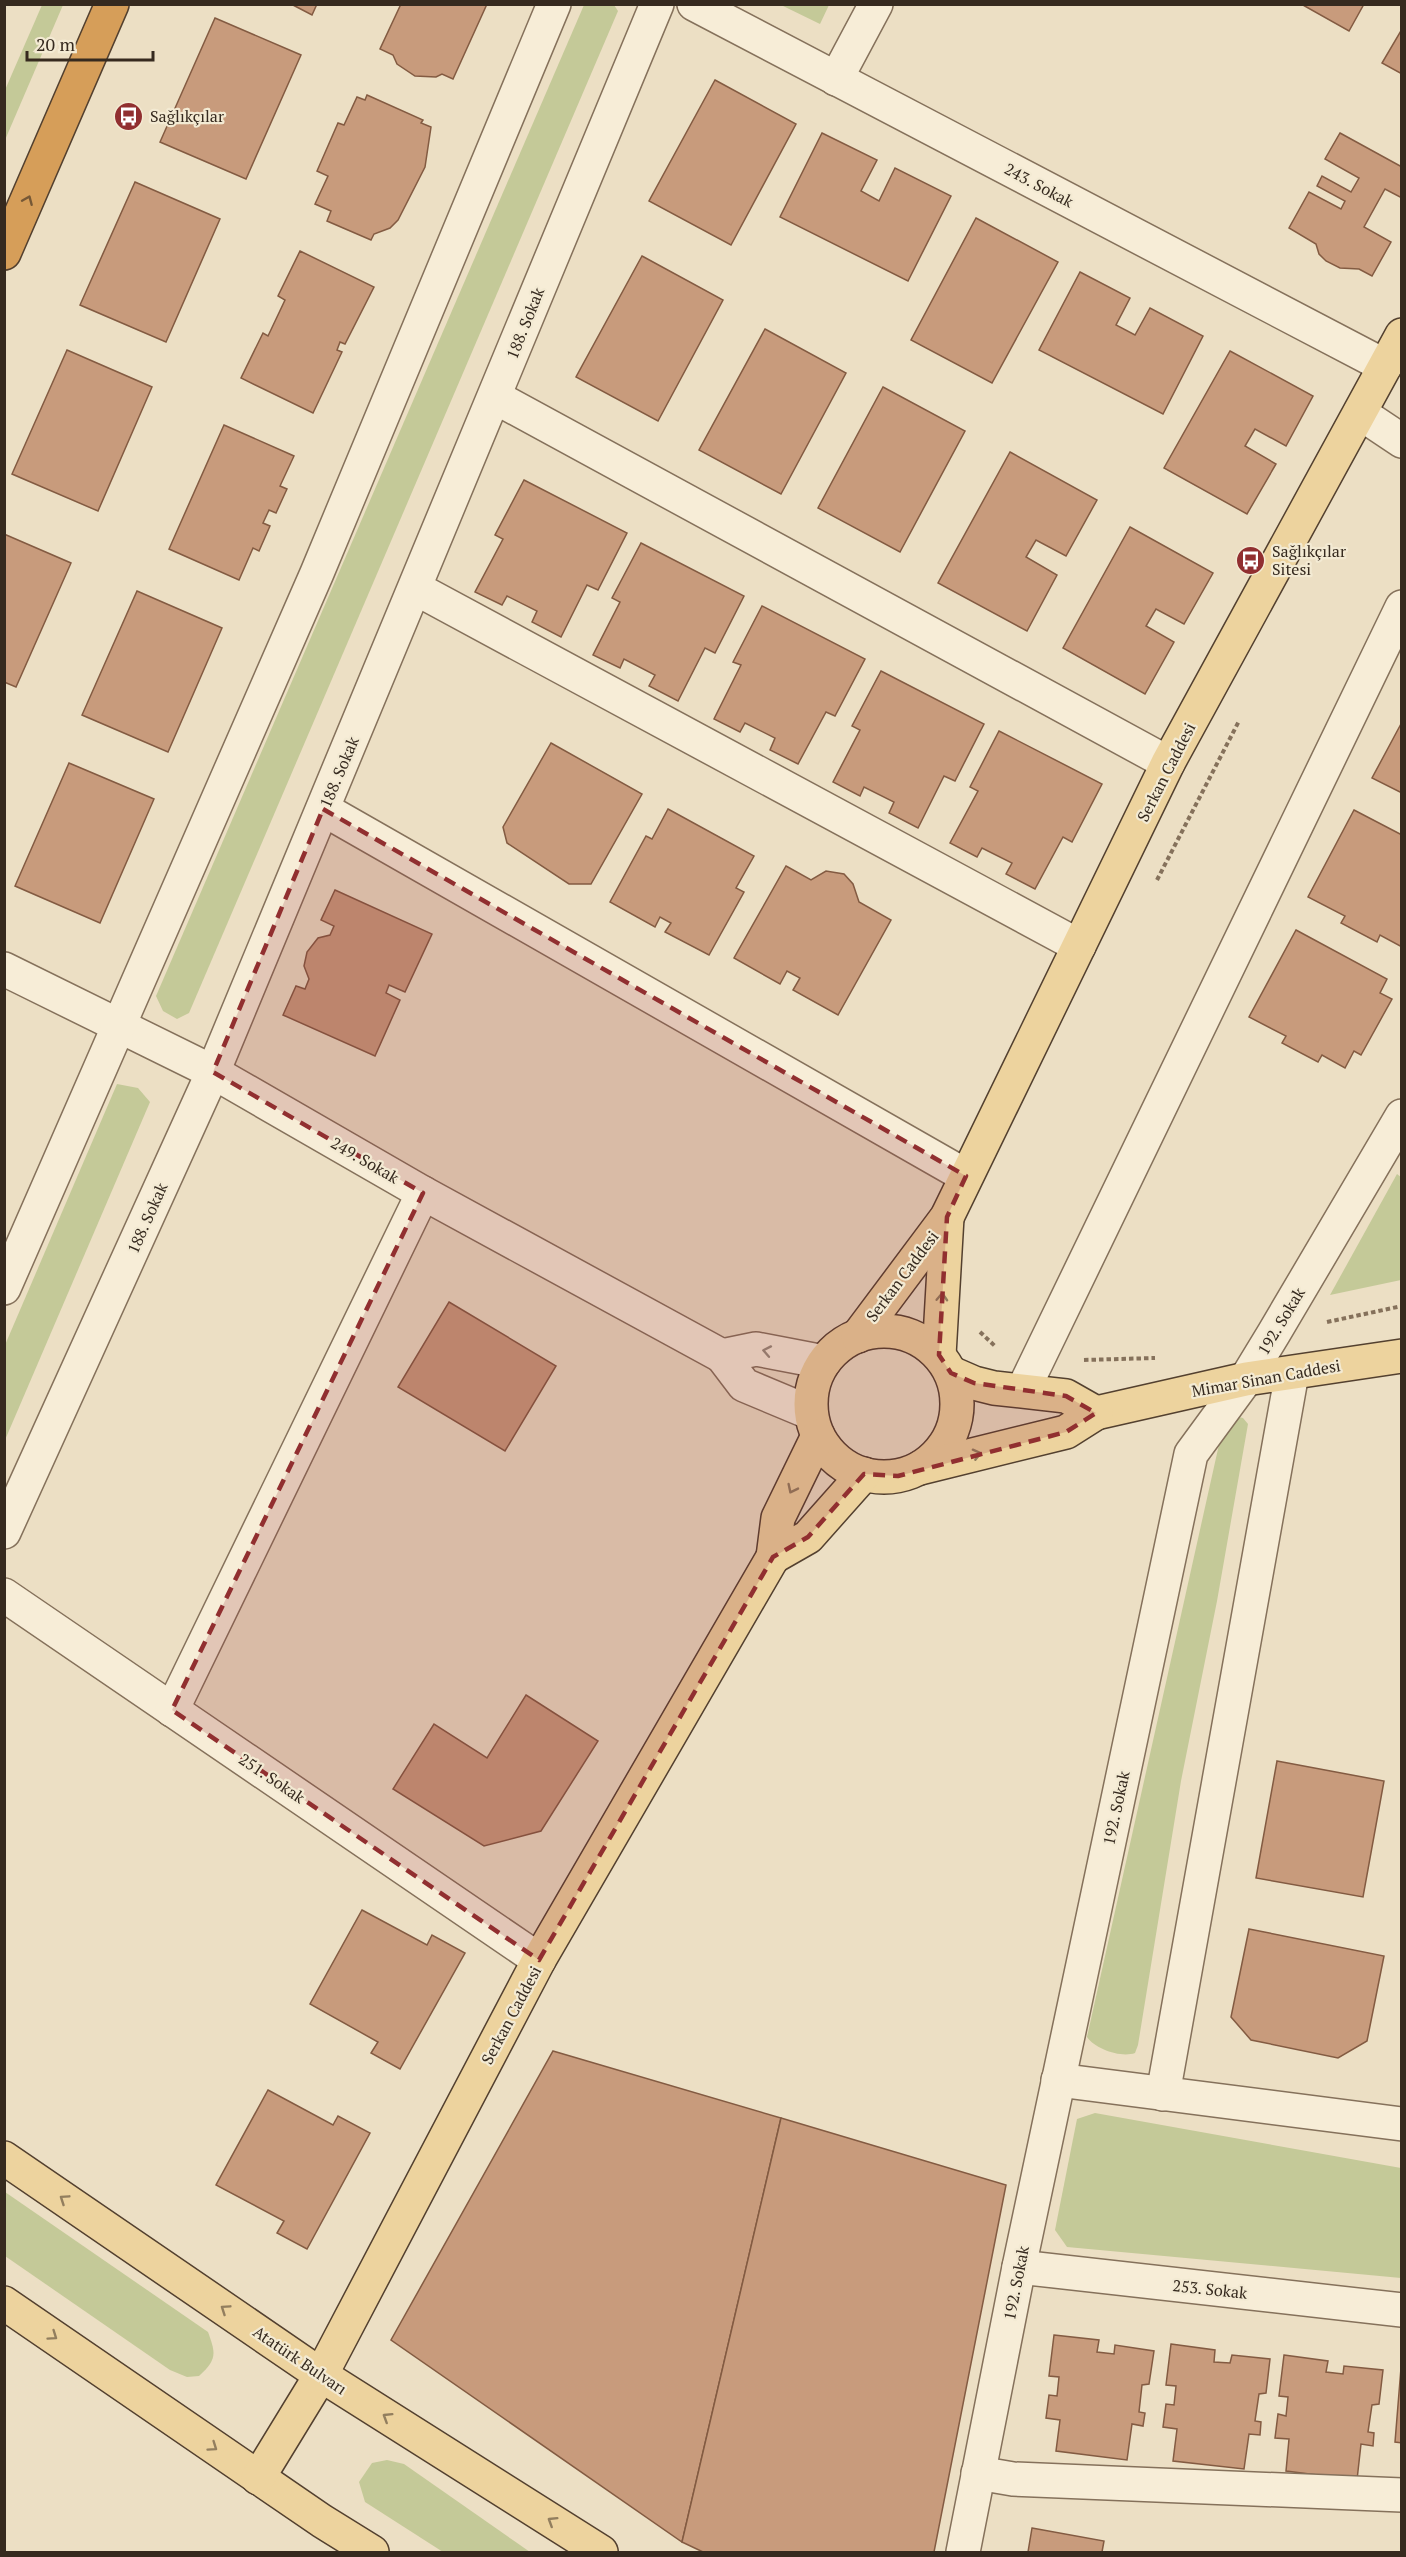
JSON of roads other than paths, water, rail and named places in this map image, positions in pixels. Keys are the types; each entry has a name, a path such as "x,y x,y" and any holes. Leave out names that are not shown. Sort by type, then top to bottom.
{"highway":[{"path":"4,253 112,4"}],"main road":[{"name":"Serkan Caddesi","path":"858,1336 947,1217 1168,763 1401,335"},
{"name":"Serkan Caddesi","path":"945,1364 947,1217"},
{"path":"945,1364 957,1394 957,1415 951,1436 939,1453 920,1468 898,1476 874,1477 851,1470 832,1456 815,1425 812,1384 824,1362 840,1347 858,1336 880,1331 901,1333 922,1341 945,1364 974,1383 1066,1395 1096,1413"},
{"name":"Mimar Sinan Caddesi","path":"920,1468 1066,1432 1096,1413 1246,1378 1401,1356"},
{"name":"Serkan Caddesi","path":"258,2478 321,2375 539,1960 773,1557 778,1518 815,1425"},
{"path":"773,1557 808,1537 864,1474"},
{"name":"Atatürk Bulvarı","path":"4,2158 321,2375 601,2553"},
{"path":"4,2303 258,2478 372,2553"}],"street":[{"path":"4,1288 317,573 554,4"},
{"name":"188. Sokak","path":"4,1532 213,1072 657,4"},
{"name":"243. Sokak","path":"694,4 1385,366"},
{"path":"836,79 876,4"},
{"path":"495,397 1168,763"},
{"path":"1360,413 1401,441"},
{"path":"415,588 1078,946"},
{"path":"1023,1390 1401,607"},
{"path":"323,809 966,1176"},
{"name":"249. Sokak","path":"4,969 213,1072 423,1193 722,1356"},
{"name":"192. Sokak","path":"963,2553 1058,2080 1191,1454 1246,1378 1394,1143 1401,1116"},
{"path":"172,1710 423,1193"},
{"path":"815,1425 744,1385 722,1356 756,1348 824,1362"},
{"path":"1163,2094 1292,1373"},
{"name":"251. Sokak","path":"4,1595 539,1960"},
{"path":"1058,2080 1401,2124"},
{"name":"253. Sokak","path":"1019,2268 1401,2310"},
{"path":"978,2473 1013,2478 1401,2495"}],"place":[{"name":"Sağlıkçılar","path":"129,116"},
{"name":"Sağlıkçılar Sitesi","path":"1251,560"}]}
